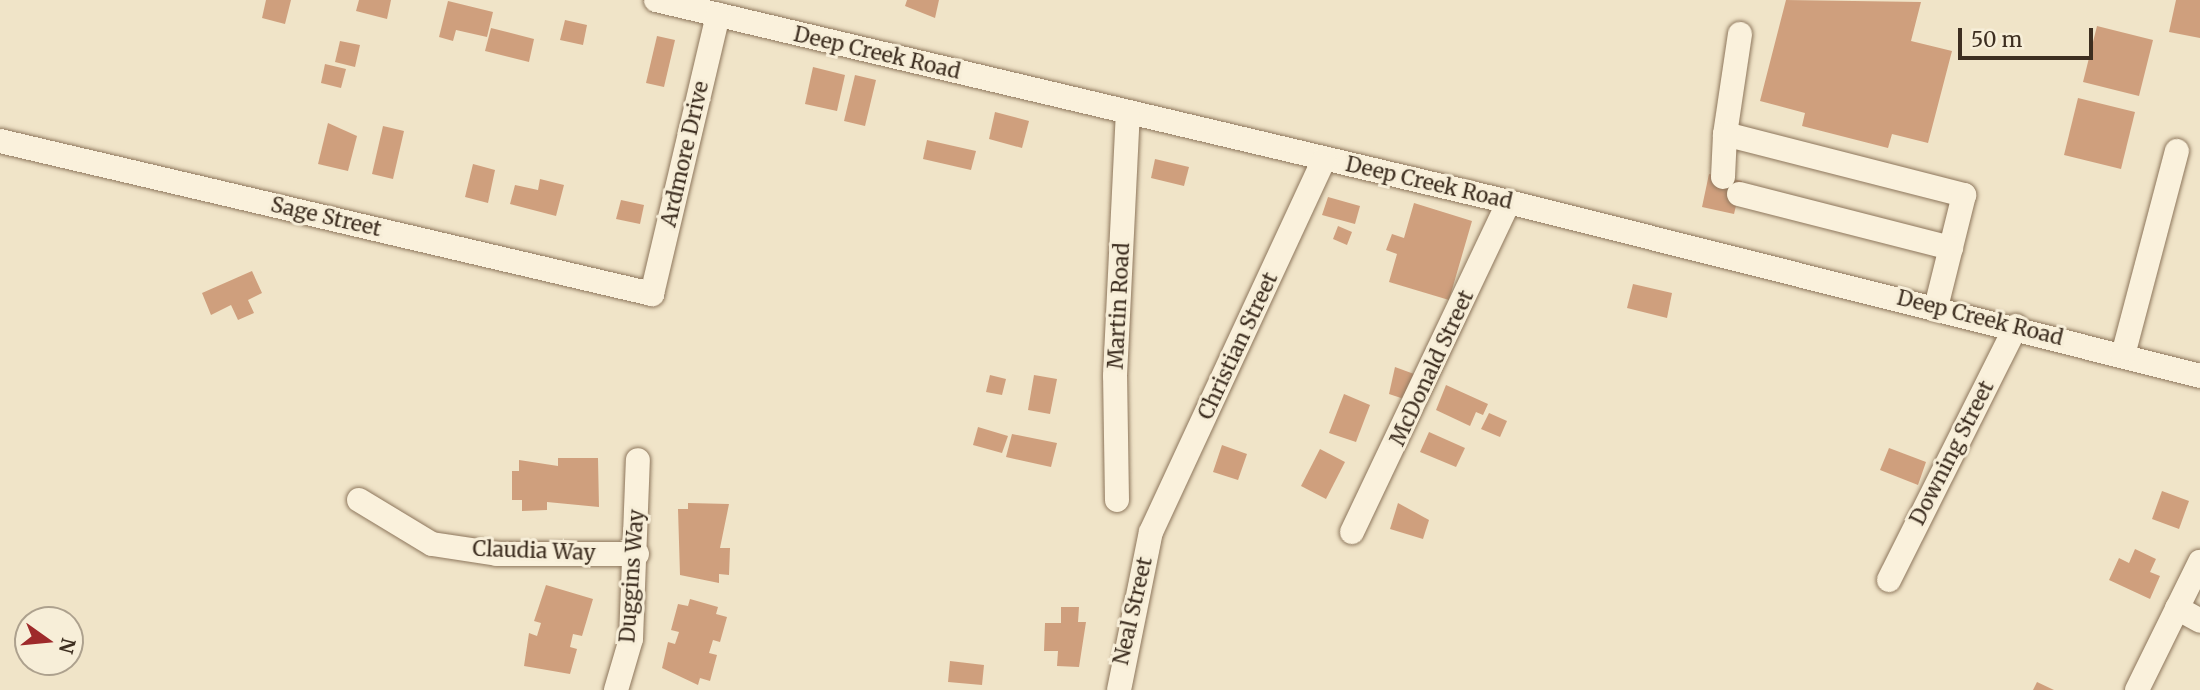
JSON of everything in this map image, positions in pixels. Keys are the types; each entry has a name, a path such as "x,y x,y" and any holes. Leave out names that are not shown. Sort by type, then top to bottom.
{"street":[{"name":"Deep Creek Road","path":"656,0 1508,202 2016,326 2200,376"},
{"name":"Ardmore Drive","path":"652,294 718,15"},
{"path":"1740,34 1725,134 1731,185 1951,248"},
{"name":"Martin Road","path":"1117,500 1115,376 1128,112"},
{"path":"1725,134 1964,195 1936,307"},
{"name":"Sage Street","path":"0,141 652,294"},
{"path":"2123,355 2177,151"},
{"name":"Christian Street","path":"1151,532 1324,159"},
{"name":"McDonald Street","path":"1352,532 1508,202"},
{"name":"Downing Street","path":"1889,580 2016,326"},
{"name":"Duggins Way","path":"616,690 631,639 637,554 638,460"},
{"name":"Claudia Way","path":"359,500 432,544 497,555 637,554"},
{"name":"Neal Street","path":"1119,690 1151,532"},
{"path":"2137,690 2200,562"},
{"path":"2177,608 2200,621"}],"building":[{"path":"266,0 291,0 285,24 262,18"},
{"path":"359,0 391,0 387,19 356,11"},
{"path":"907,0 939,0 935,18 905,6"},
{"path":"1786,0 1921,2 1911,41 1952,51 1928,143 1892,134 1888,148 1802,126 1805,113 1760,101"},
{"path":"2176,0 2200,0 2200,38 2169,32"},
{"path":"448,1 493,12 487,37 456,30 453,41 439,37"},
{"path":"565,20 587,25 583,45 560,40"},
{"path":"2097,26 2153,40 2139,96 2083,82"},
{"path":"491,28 534,39 529,62 485,51"},
{"path":"657,36 675,40 664,87 646,83"},
{"path":"340,41 360,45 355,67 335,62"},
{"path":"325,64 346,69 341,88 321,83"},
{"path":"813,67 845,75 837,111 805,104"},
{"path":"855,75 876,80 865,126 844,121"},
{"path":"2078,98 2135,112 2121,169 2064,155"},
{"path":"995,112 1029,121 1022,148 989,139"},
{"path":"328,123 357,136 348,171 318,164"},
{"path":"383,126 404,131 393,179 372,174"},
{"path":"927,140 976,151 971,170 923,159"},
{"path":"1155,159 1189,167 1184,186 1151,178"},
{"path":"473,164 495,170 488,203 465,197"},
{"path":"1709,174 1742,181 1734,214 1702,207"},
{"path":"540,179 564,185 556,216 510,204 515,185 538,190"},
{"path":"1328,197 1360,206 1355,224 1322,215"},
{"path":"621,200 644,205 640,224 616,219"},
{"path":"1414,203 1472,221 1449,300 1389,282 1397,254 1386,250 1392,234 1404,238"},
{"path":"1338,226 1352,232 1347,245 1333,239"},
{"path":"252,271 262,293 248,300 254,313 238,320 231,305 211,315 202,293"},
{"path":"1633,284 1672,293 1667,318 1627,308"},
{"path":"1395,367 1414,374 1404,399 1389,394"},
{"path":"990,375 1006,379 1002,395 986,392"},
{"path":"1034,375 1057,379 1050,414 1028,410"},
{"path":"1446,385 1488,404 1483,415 1476,412 1470,426 1436,410"},
{"path":"1344,394 1370,405 1356,442 1329,433"},
{"path":"1489,413 1507,421 1500,437 1481,429"},
{"path":"978,427 1008,436 1002,453 973,445"},
{"path":"1429,432 1465,448 1456,467 1420,452"},
{"path":"1012,434 1057,443 1051,467 1006,457"},
{"path":"1222,445 1247,454 1238,480 1213,472"},
{"path":"1889,448 1926,462 1918,485 1880,470"},
{"path":"1320,449 1345,462 1326,499 1301,486"},
{"path":"558,458 598,458 599,507 547,502 547,510 522,511 522,500 512,500 512,471 519,471 519,460 558,466"},
{"path":"2162,491 2189,501 2179,529 2152,519"},
{"path":"688,503 729,504 720,548 730,548 729,575 719,574 719,583 680,575 678,509 688,509"},
{"path":"1398,503 1429,520 1423,539 1390,529"},
{"path":"2135,549 2156,559 2150,572 2160,576 2150,599 2109,580 2119,558 2129,563"},
{"path":"546,585 593,599 582,636 573,634 570,647 577,649 570,674 524,666 529,633 537,636 541,623 534,621"},
{"path":"690,599 718,607 716,614 727,617 720,642 713,640 709,653 717,655 710,681 700,678 698,685 662,668 668,642 675,644 679,632 671,630 678,604 688,606"},
{"path":"1061,607 1079,607 1078,622 1086,622 1079,667 1057,666 1058,651 1044,651 1045,623 1061,623"},
{"path":"950,661 984,665 982,685 948,682"},
{"path":"2037,682 2054,690 2033,690"}]}
